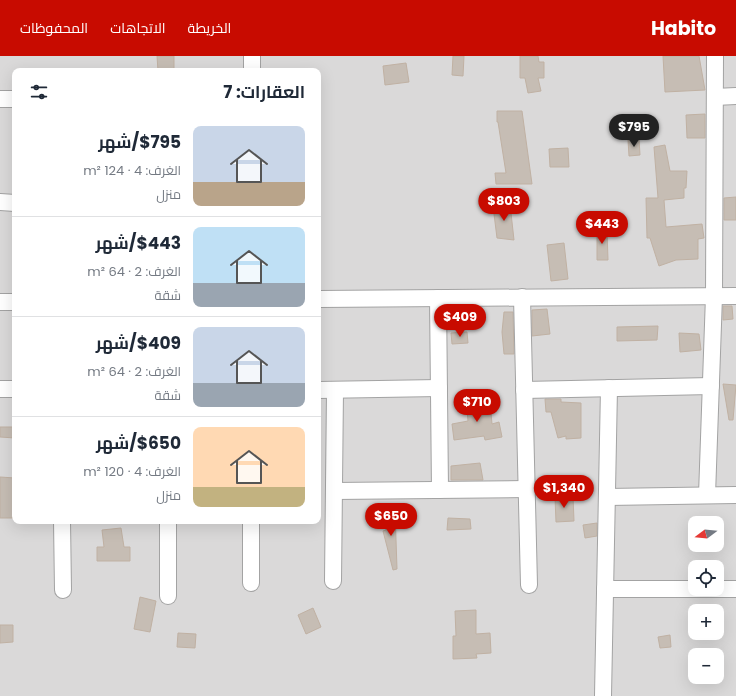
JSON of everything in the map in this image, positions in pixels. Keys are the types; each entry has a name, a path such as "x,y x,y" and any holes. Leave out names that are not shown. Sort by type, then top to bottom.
{"street":[{"path":"252,56 252,68"},
{"path":"707,495 714,296 715,56"},
{"path":"715,97 736,96"},
{"path":"0,99 12,99"},
{"path":"0,202 12,203"},
{"path":"321,299 736,296"},
{"path":"522,297 529,585"},
{"path":"438,298 440,490"},
{"path":"0,302 12,302"},
{"path":"524,390 711,386"},
{"path":"321,390 439,388"},
{"path":"603,696 609,388"},
{"path":"0,389 12,389"},
{"path":"333,581 335,390"},
{"path":"334,491 526,489"},
{"path":"607,497 736,495"},
{"path":"62,524 63,590"},
{"path":"168,524 168,596"},
{"path":"251,524 251,583"},
{"path":"605,589 736,589"}],"shaded area":[{"path":"0,56 736,56 736,696 0,696"}],"building":[{"path":"157,56 174,56 174,68 158,68"},
{"path":"453,56 464,56 463,76 452,75"},
{"path":"520,56 538,56 539,62 544,62 544,78 538,78 541,91 528,93 525,78 520,78"},
{"path":"663,56 699,56 705,90 665,92"},
{"path":"406,63 409,82 385,85 383,66"},
{"path":"497,111 522,111 532,184 496,184 495,173 506,173 497,122"},
{"path":"705,114 705,138 687,138 686,115"},
{"path":"639,139 640,155 629,156 628,140"},
{"path":"665,145 670,171 687,171 684,198 664,200 666,227 702,224 704,238 698,239 698,259 676,260 659,266 650,238 647,238 646,198 658,198 654,147"},
{"path":"568,148 569,167 550,167 549,149"},
{"path":"736,197 736,220 724,220 724,198"},
{"path":"510,204 514,240 497,238 493,206"},
{"path":"607,230 608,260 597,260 597,231"},
{"path":"564,243 568,279 551,281 547,245"},
{"path":"723,306 732,306 733,319 723,320"},
{"path":"547,309 550,334 532,336 532,310"},
{"path":"504,312 513,312 514,354 504,354 502,332"},
{"path":"658,326 657,340 617,341 617,327"},
{"path":"467,332 468,343 452,344 451,333"},
{"path":"679,333 699,334 701,350 680,352"},
{"path":"723,384 736,385 733,420 729,420"},
{"path":"482,397 484,413 491,413 492,424 499,422 502,437 485,440 484,436 454,440 452,424 468,421 466,398"},
{"path":"545,399 561,399 561,402 581,403 581,438 566,439 566,436 558,438 551,412 546,412"},
{"path":"0,427 12,427 12,438 0,437"},
{"path":"480,463 483,480 451,480 451,466"},
{"path":"0,477 12,478 12,518 0,518"},
{"path":"573,496 574,521 556,522 555,497"},
{"path":"395,510 397,569 393,570 383,531 386,530 385,511"},
{"path":"448,518 470,519 471,529 447,530"},
{"path":"597,523 597,536 585,538 583,525"},
{"path":"121,528 124,547 130,547 130,561 97,561 97,547 104,547 102,530"},
{"path":"140,597 156,601 150,632 134,629"},
{"path":"313,608 321,627 306,634 298,615"},
{"path":"476,610 476,634 490,633 491,653 476,654 477,658 453,659 453,636 456,636 455,611"},
{"path":"0,625 13,625 13,642 0,643"},
{"path":"178,633 196,634 195,648 177,647"},
{"path":"670,635 671,647 660,648 658,637"}]}
